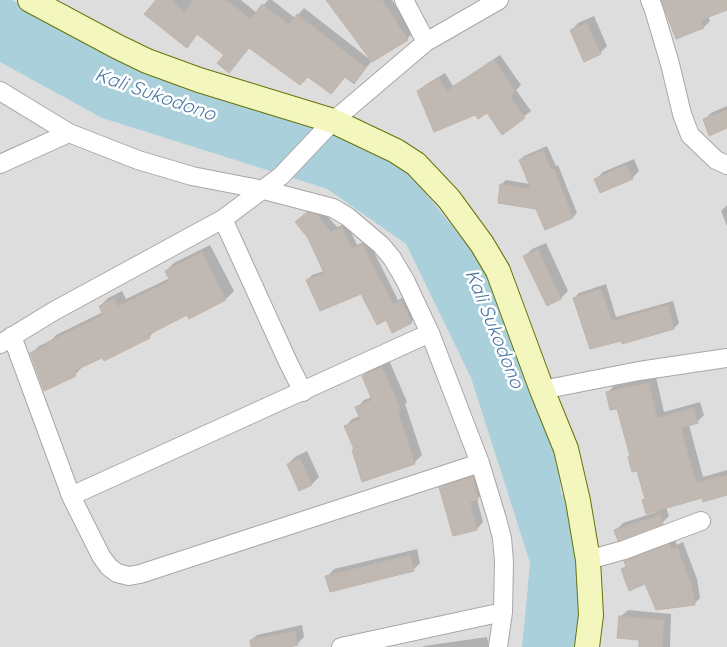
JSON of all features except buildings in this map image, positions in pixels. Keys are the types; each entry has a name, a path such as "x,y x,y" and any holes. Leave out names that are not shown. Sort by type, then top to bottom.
{"main road":[{"path":"30,0 147,61 332,123 396,152 416,164 443,192 466,220 498,271 566,449 578,500 588,560 591,615 586,647"}],"street":[{"path":"404,0 426,42"},
{"path":"480,463 149,571 129,576 117,573 109,567 101,556 72,496 6,340 54,310 223,219 281,176 332,123 426,42 499,0"},
{"path":"650,0 670,64 682,114 690,135 716,160 727,165"},
{"path":"0,91 69,133 138,160 183,173 264,190 333,208 348,217 381,245 392,258 405,280 430,333 480,463 502,538 504,561 503,612 498,647"},
{"path":"0,164 69,133"},
{"path":"223,219 303,392"},
{"path":"72,496 430,333"},
{"path":"542,390 639,371 727,358"},
{"path":"588,560 624,550 701,521"},
{"path":"341,647 503,612"}],"shaded area":[{"path":"12,0 727,0 727,647 570,647 574,621 557,452 482,263 138,67"},
{"path":"0,62 102,118 327,189 406,244 471,378 530,563 522,647 0,647"}],"water":[{"path":"0,0 12,0 138,67 308,117 401,163 482,263 557,452 574,621 570,647 522,647 530,563 471,378 406,244 327,189 102,118 0,62"}],"waterway":[{"name":"Kali Sukodono","path":"557,511 577,603 566,647"}]}
